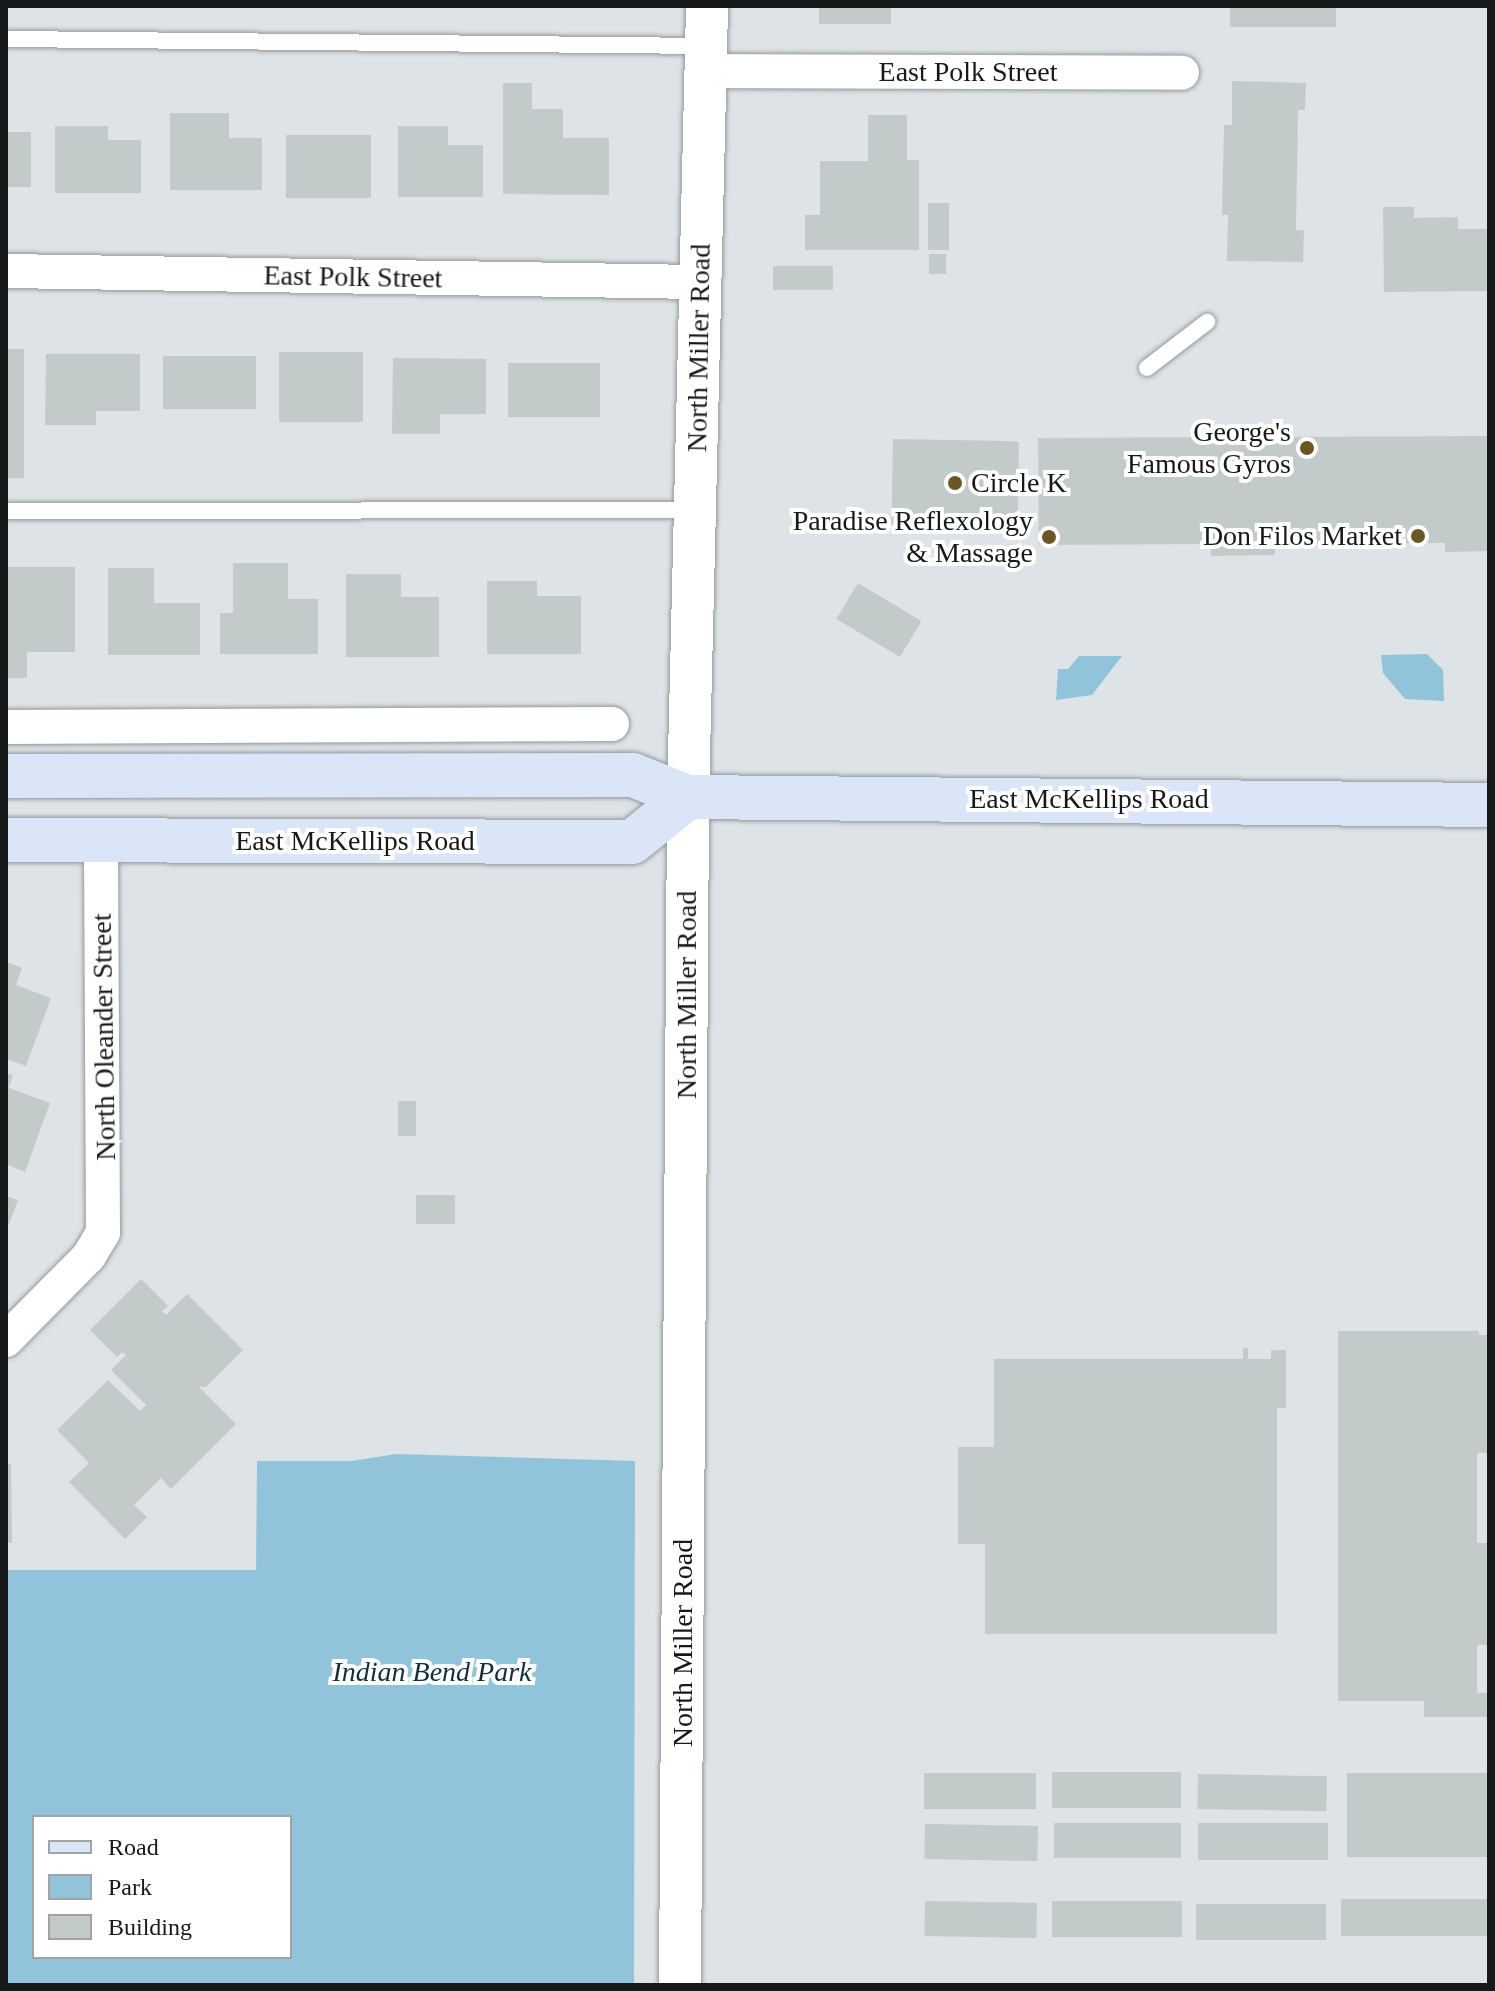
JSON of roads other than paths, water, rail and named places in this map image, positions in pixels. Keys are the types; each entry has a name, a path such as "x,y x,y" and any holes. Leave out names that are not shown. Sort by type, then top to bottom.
{"main road":[{"name":"East McKellips Road","path":"6,776 633,775 688,797 1489,805"},
{"name":"East McKellips Road","path":"6,840 632,842 688,797"}],"street":[{"name":"East Polk Street","path":"706,41 1182,73"},
{"name":"North Miller Road","path":"680,1985 688,797 706,41"},
{"name":"East Polk Street","path":"6,271 700,282"},
{"path":"6,727 612,724"},
{"name":"North Oleander Street","path":"6,1340 89,1256 103,1233 101,840"}],"lane":[{"path":"6,39 706,41"},
{"path":"1147,368 1207,322"},
{"path":"6,511 695,510"}],"place":[{"name":"George's Famous Gyros","path":"1307,448"},
{"name":"Circle K","path":"955,483"},
{"name":"Don Filos Market","path":"1418,536"},
{"name":"Paradise Reflexology & Massage","path":"1049,537"}],"park label":[{"name":"Indian Bend Park","path":"432,1672"}]}
